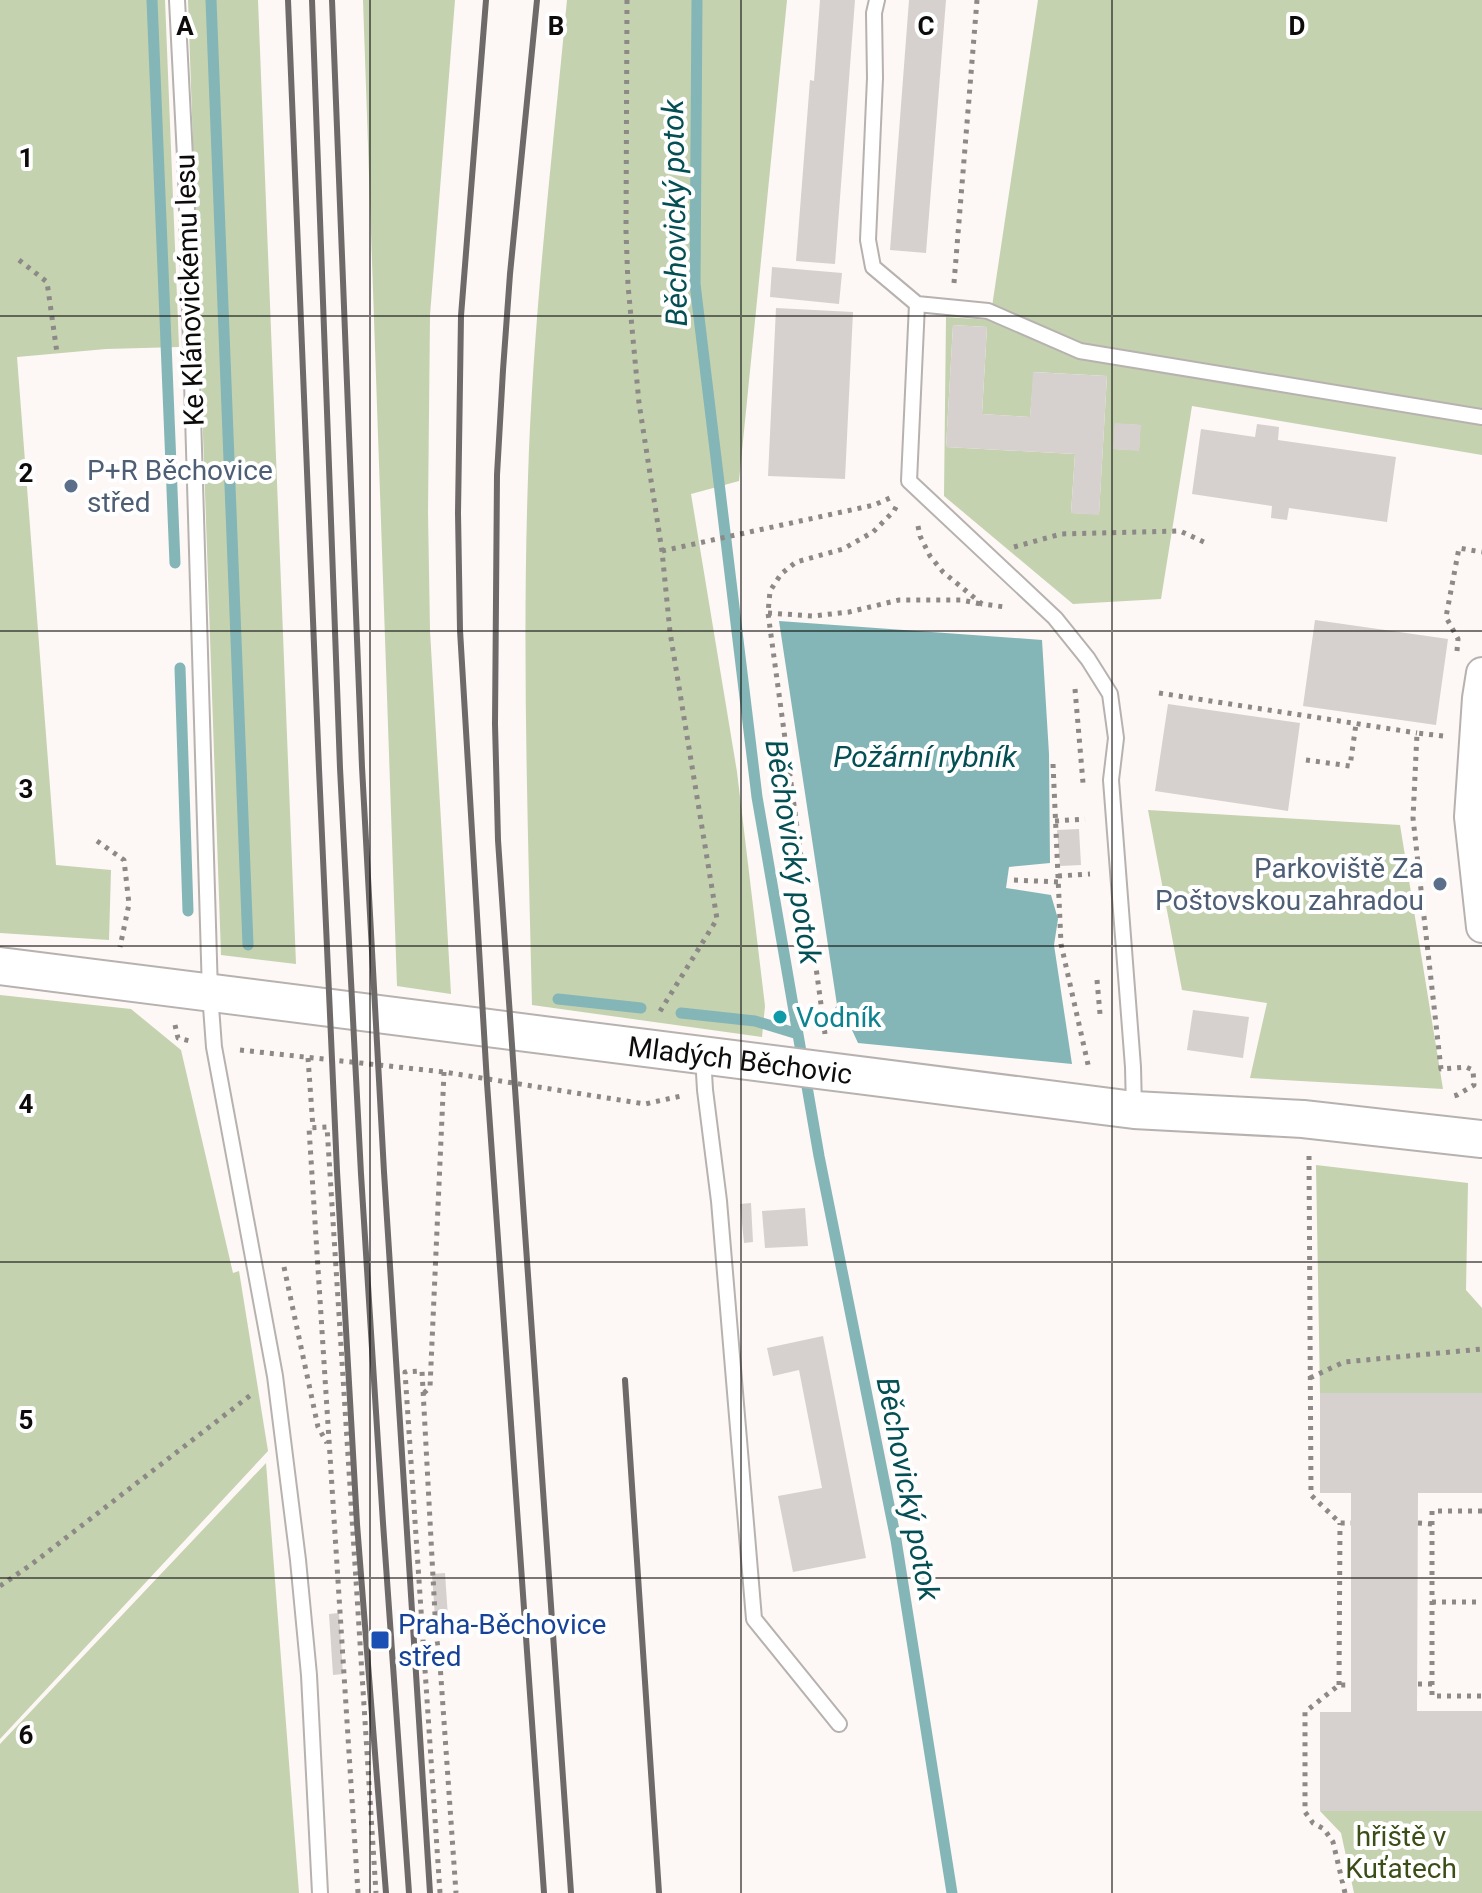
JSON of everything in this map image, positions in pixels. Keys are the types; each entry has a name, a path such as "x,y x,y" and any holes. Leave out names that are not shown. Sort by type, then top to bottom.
{"street":[{"path":"1482,673 1470,817 1482,927"},
{"name":"Mladých Běchovic","path":"0,966 772,1064 826,1059 1134,1110 1303,1119 1482,1139"}],"lane":[{"name":"Ke Klánovickému lesu","path":"177,0 214,1047 275,1376 309,1675 320,1893"},
{"path":"877,0 874,13 875,78 868,240 873,267 917,304 988,311 1080,351 1482,417"},
{"path":"917,304 909,481 1055,618 1088,659 1110,694 1116,738 1111,780 1134,1110"},
{"path":"703,1056 719,1201 754,1619 839,1724"}],"path":[{"path":"627,0 628,285 639,403 662,551 670,632 717,919 668,999"},
{"path":"952,308 977,0"},
{"path":"19,260 47,282 57,353"},
{"path":"662,551 874,505 890,499 909,481"},
{"path":"909,481 920,536 930,556 943,572 982,604"},
{"path":"826,1059 768,613 770,591 781,574 796,562 843,549 873,532 894,511 909,481"},
{"path":"1012,548 1061,534 1180,531 1204,542"},
{"path":"768,613 813,616 849,612 899,600 961,600 1009,608"},
{"path":"1075,683 1083,788"},
{"path":"1159,693 1417,733"},
{"path":"1306,760 1350,766 1356,724"},
{"path":"1053,764 1061,944 1090,1074"},
{"path":"1055,821 1085,819 1086,832"},
{"path":"97,841 124,860 129,904 119,952"},
{"path":"1014,880 1058,879 1090,874 1089,860"},
{"path":"1097,979 1102,1024"},
{"path":"214,1047 444,1072 645,1104"},
{"path":"244,1050 246,1065"},
{"path":"308,1058 313,1128"},
{"path":"424,1393 430,1387 444,1072"},
{"path":"358,1893 309,1128 327,1127 376,1893"},
{"path":"1309,1154 1311,1495 1340,1523 1351,1523"},
{"path":"282,1259 318,1427 330,1447"},
{"path":"1310,1378 1344,1362 1482,1349"},
{"path":"440,1893 405,1372 422,1371 436,1633 456,1893"},
{"path":"0,1586 275,1376"},
{"path":"1482,1511 1432,1511 1432,1696 1482,1696"},
{"path":"1339,1685 1340,1523"},
{"path":"1418,1523 1432,1524"},
{"path":"1432,1602 1482,1602"},
{"path":"1418,1684 1432,1684"},
{"path":"1345,1893 1333,1842 1305,1812 1305,1712 1339,1685 1351,1685"}],"green space":[{"path":"0,0 165,0 179,347 106,349 17,357 56,865 111,870 109,940 0,933"},
{"path":"188,0 258,0 296,964 221,955"},
{"path":"363,0 455,0 430,315 428,513 430,631 451,994 397,986"},
{"path":"567,0 787,0 739,481 691,494 737,772 765,1006 762,1037 532,1005 526,676 530,418"},
{"path":"1038,0 1482,0 1482,455 1192,406 1161,599 1073,604 944,496 946,317 990,320","holes":["953,325 987,327 982,414 1030,417 1034,372 1107,376 1099,514 1071,513 1075,454 946,447","1115,424 1140,425 1139,450 1114,449"]},
{"path":"1148,810 1400,825 1443,1089 1250,1078 1267,1003 1182,990"},
{"path":"0,995 131,1009 181,1050 233,1273 239,1271 268,1451 0,1739"},
{"path":"1316,1165 1468,1183 1466,1290 1482,1308 1482,1393 1320,1393"},
{"path":"266,1463 299,1893 0,1893 0,1744"},
{"name":"hřiště v Kuťatech","path":"1320,1811 1482,1811 1482,1893 1354,1893 1341,1833"}],"water":[{"name":"Požární rybník","path":"779,621 1042,640 1049,754 1050,863 1009,867 1006,888 1051,895 1058,919 1054,945 1072,1064 858,1043 846,1017 832,1013 837,1005"}],"building":[{"path":"820,0 855,0 835,264 796,261 810,80 814,81"},
{"path":"909,0 946,0 926,253 890,250"},
{"path":"772,267 842,273 839,304 770,297"},
{"path":"776,308 853,312 845,479 768,476"},
{"path":"953,325 987,327 982,414 1030,417 1033,372 1107,376 1099,515 1071,513 1075,454 946,447"},
{"path":"1115,423 1141,425 1139,451 1113,449"},
{"path":"1257,424 1279,427 1278,440 1396,457 1387,522 1289,508 1287,520 1271,518 1272,506 1192,494 1201,429 1255,437"},
{"path":"1315,620 1448,639 1436,725 1303,706"},
{"path":"1168,704 1300,723 1288,811 1155,791"},
{"path":"1079,829 1081,865 1060,866 1057,830"},
{"path":"1193,1010 1249,1017 1243,1058 1187,1050"},
{"path":"751,1203 753,1242 744,1243 740,1204"},
{"path":"805,1208 808,1246 765,1248 762,1211"},
{"path":"823,1336 866,1558 793,1572 778,1496 822,1488 799,1370 773,1376 767,1348"},
{"path":"1320,1393 1482,1393 1482,1493 1418,1493 1417,1711 1482,1711 1482,1811 1320,1811 1320,1712 1351,1712 1351,1493 1320,1493"},
{"path":"445,1573 449,1632 436,1633 432,1574"},
{"path":"339,1613 343,1674 333,1675 329,1614"}],"waterway":[{"path":"152,0 175,563"},
{"path":"211,0 248,945"},
{"name":"Běchovický potok","path":"697,0 695,284 757,797 819,1156 896,1540 952,1893"},
{"path":"180,668 188,911"},
{"path":"558,999 641,1008"},
{"path":"681,1013 755,1021 798,1034"}],"railway":[{"path":"288,0 337,1171 357,1524 386,1893"},
{"path":"312,0 340,768 361,1174 409,1893"},
{"path":"332,0 362,767 384,1172 430,1893"},
{"path":"486,0 461,316 460,630 487,1083 544,1893"},
{"path":"537,0 503,370 497,475 495,724 498,840 571,1893"},
{"path":"625,1380 659,1893"}],"place":[{"name":"P+R Běchovice střed","path":"71,486"},
{"name":"Parkoviště Za Poštovskou zahradou","path":"1440,884"},
{"name":"Vodník","path":"780,1017"},
{"name":"Praha-Běchovice střed","path":"380,1640"}]}
